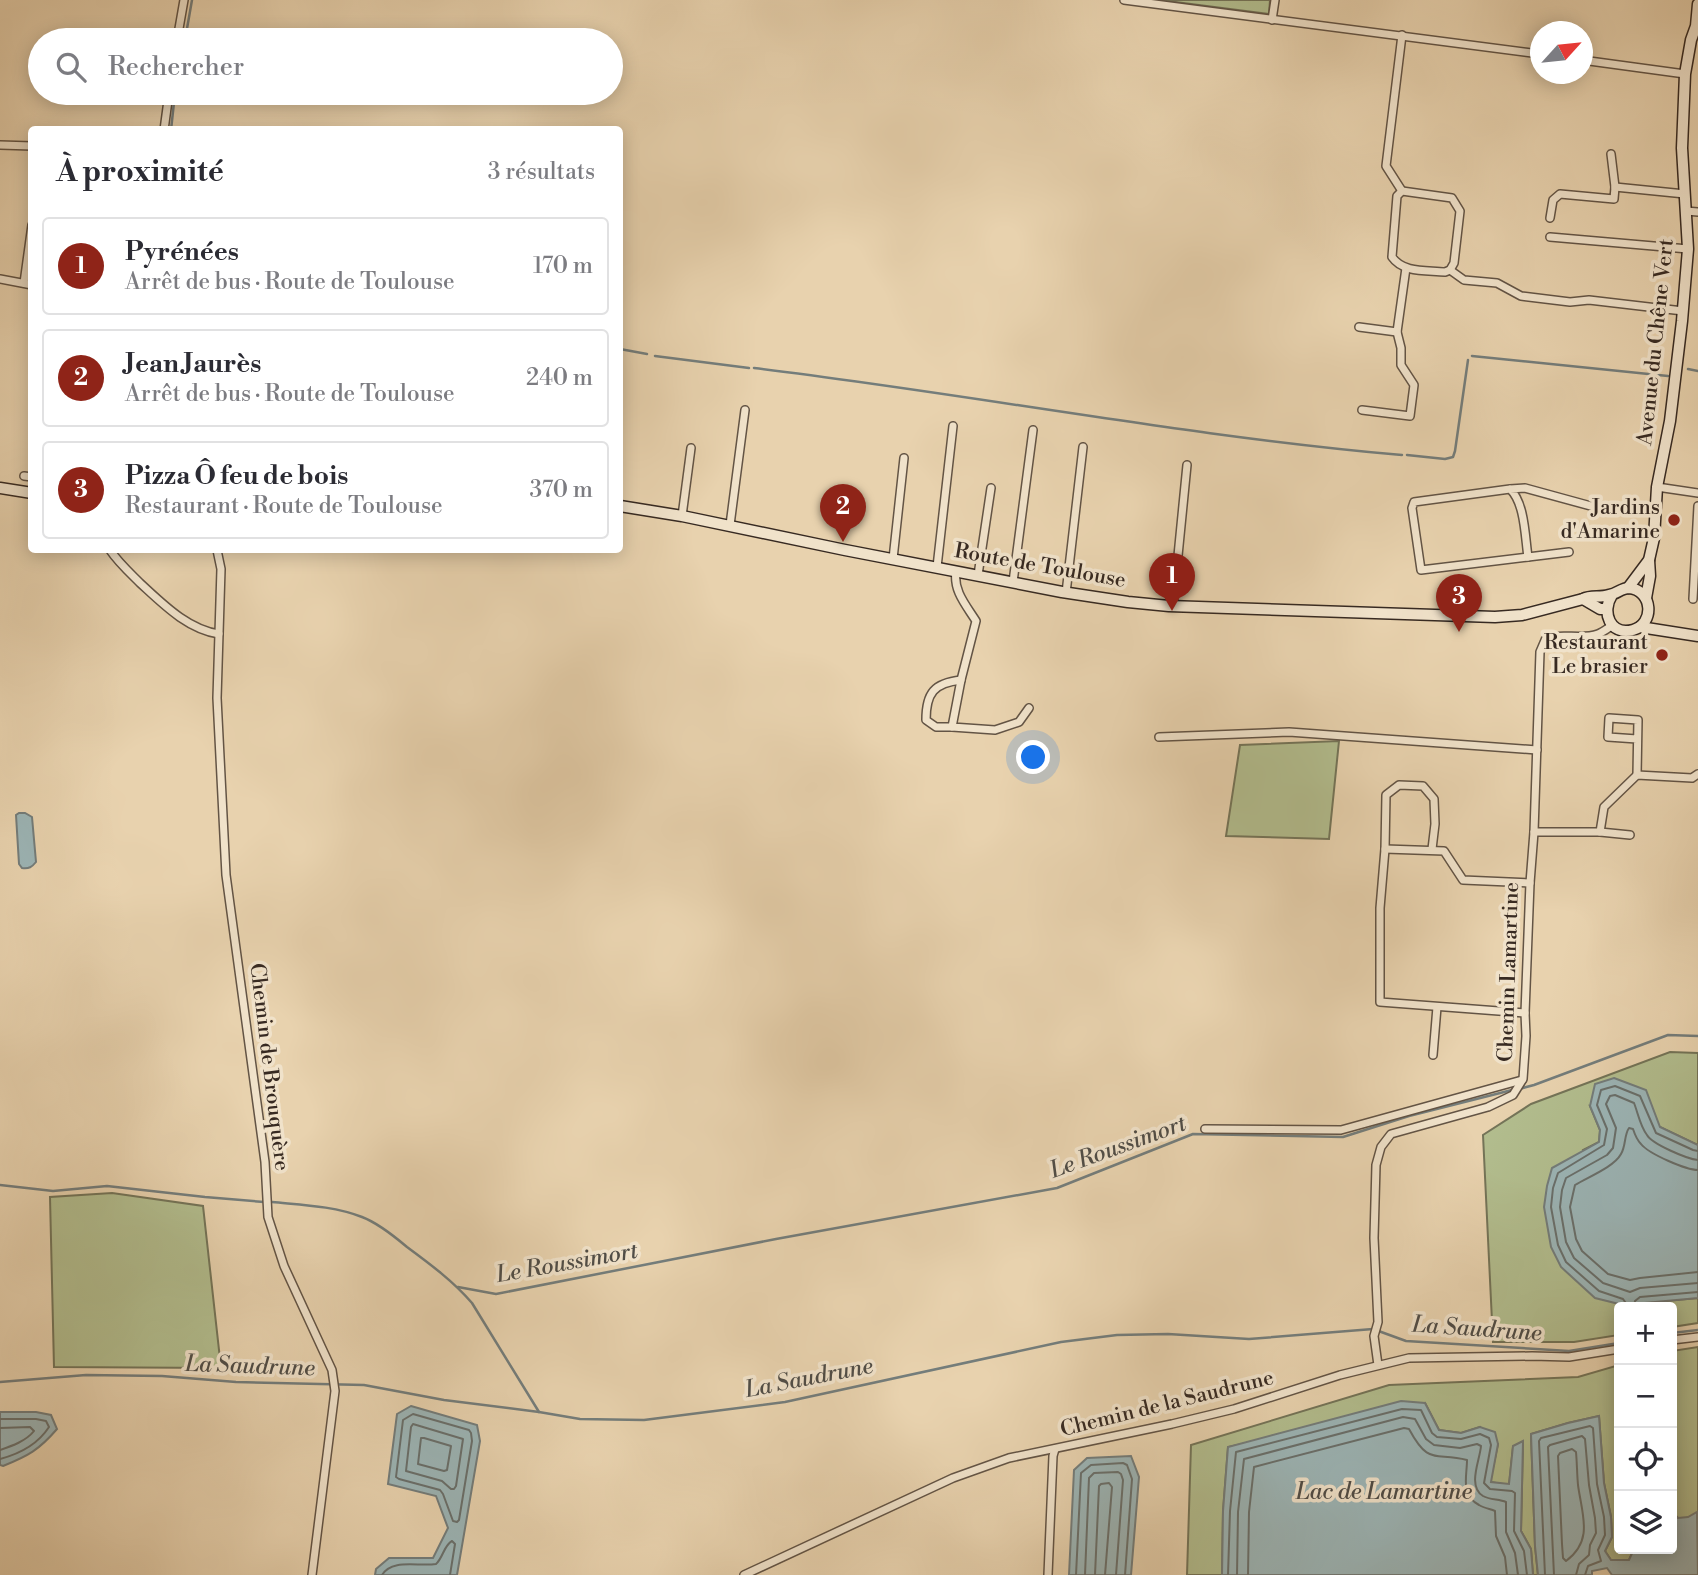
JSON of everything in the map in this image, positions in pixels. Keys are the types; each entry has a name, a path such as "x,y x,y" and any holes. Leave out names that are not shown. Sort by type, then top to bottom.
{"main road":[{"name":"Avenue du Chêne Vert","path":"1628,588 1648,560 1654,538 1657,488 1670,421 1688,249 1682,148 1685,74 1698,4"},
{"path":"0,488 28,492"},
{"name":"Route de Toulouse","path":"623,506 730,525 1066,593 1128,602 1441,617 1495,617 1522,615 1587,597 1612,595"},
{"name":"Avenue du Chêne Vert","path":"1646,598 1650,576 1648,560"},
{"path":"1628,588 1641,593 1649,607 1645,622 1640,627 1623,631 1613,625 1606,609 1612,595 1620,589 1628,588"},
{"path":"1583,599 1600,609 1606,609"},
{"path":"1648,615 1672,632"},
{"path":"1640,627 1698,636"}],"street":[{"path":"179,28 184,0"},
{"path":"1124,0 1530,53"},
{"path":"1272,20 1275,0"},
{"path":"1402,36 1386,166 1402,191 1452,198 1460,211 1454,263 1450,270 1444,272 1406,268 1391,257 1398,196 1402,191"},
{"path":"1593,61 1685,74"},
{"path":"165,126 167,105"},
{"path":"0,145 28,146"},
{"path":"1550,218 1553,200 1560,194 1614,199 1611,155"},
{"path":"1615,187 1685,194"},
{"path":"1686,211 1698,212"},
{"path":"1550,237 1688,249"},
{"path":"1362,410 1410,416 1414,385 1401,365 1398,332 1406,268"},
{"path":"1450,270 1464,280 1497,283 1521,296 1570,302 1589,300 1683,311"},
{"path":"0,279 28,284"},
{"path":"1359,327 1398,332"},
{"path":"730,525 745,410"},
{"path":"937,567 953,426"},
{"path":"1013,582 1032,429"},
{"path":"1066,593 1083,447"},
{"path":"682,516 691,448"},
{"path":"893,559 904,458"},
{"path":"1173,606 1187,466"},
{"path":"978,575 991,488"},
{"path":"1569,552 1421,570 1412,508 1414,502 1525,488 1598,508 1656,512"},
{"path":"1657,488 1698,493"},
{"path":"1510,489 1520,504 1528,557"},
{"path":"1520,504 1523,498 1534,490"},
{"path":"1693,599 1698,506"},
{"path":"112,553 170,610 203,630 219,634"},
{"name":"Chemin de Brouquère","path":"218,553 221,569 217,698 226,875 265,1162 268,1217 284,1266 332,1370 335,1391 312,1575"},
{"path":"952,727 975,621 957,590 956,571"},
{"name":"Chemin Lamartine","path":"1378,1365 1374,1336 1378,1322 1374,1238 1376,1165 1381,1147 1391,1134 1488,1107 1513,1095 1523,1079 1540,652 1546,638 1556,635 1588,636 1598,634 1613,625"},
{"path":"961,680 948,681 934,688 926,704 926,720 936,727 995,730 1019,722 1029,708"},
{"path":"1600,832 1605,807 1637,775 1638,720 1609,718 1608,737 1637,739"},
{"path":"1158,737 1289,733 1536,750"},
{"path":"1637,775 1692,778 1698,774"},
{"path":"1432,849 1434,799 1423,786 1399,785 1386,795 1380,908 1380,1002 1525,1013"},
{"path":"1534,832 1630,835"},
{"path":"1385,849 1444,851 1463,880 1530,883"},
{"path":"1433,1055 1437,1007"},
{"path":"1205,1129 1341,1130 1523,1079"},
{"path":"1677,1339 1698,1336"},
{"name":"Chemin de la Saudrune","path":"744,1575 953,1478 1009,1458 1234,1409 1340,1375 1409,1358 1569,1357 1614,1350"},
{"path":"1048,1575 1055,1450"}],"green space":[{"path":"1160,0 1270,0 1269,14"},
{"path":"1339,741 1329,839 1226,836 1240,745"},
{"path":"1670,1052 1698,1053 1698,1145 1660,1127 1590,1106 1600,1130 1599,1142 1583,1150 1622,1302 1614,1302 1614,1336 1574,1342 1493,1342 1483,1135 1531,1104"},
{"path":"112,1193 203,1206 221,1368 54,1367 50,1197"},
{"path":"1698,1298 1698,1323 1677,1326 1677,1302 1655,1302"},
{"path":"1698,1347 1698,1513 1688,1518 1677,1517 1677,1350"},
{"path":"1614,1366 1614,1554 1632,1554 1629,1560 1611,1560 1605,1551 1612,1537 1604,1483 1599,1416 1531,1434 1538,1575 1533,1575 1531,1549 1521,1531 1523,1442 1513,1447 1509,1485 1490,1482 1498,1444 1480,1427 1461,1433 1439,1430 1425,1403 1228,1447 1222,1575 1187,1575 1191,1445 1389,1385 1578,1377"}],"water":[{"path":"19,813 32,817 36,862 27,868 22,868 19,864 16,815"},
{"path":"1614,1078 1646,1090 1660,1127 1698,1145 1698,1298 1614,1303 1595,1298 1561,1267 1551,1247 1544,1207 1547,1186 1552,1168 1599,1142 1600,1130 1590,1106 1595,1084"},
{"name":"Lac de Lamartine","path":"1401,1401 1425,1403 1439,1430 1461,1433 1480,1427 1495,1432 1498,1444 1491,1482 1509,1484 1513,1446 1523,1441 1521,1531 1531,1549 1533,1575 1222,1575 1228,1447"},
{"path":"411,1406 477,1425 480,1441 457,1575 375,1575 376,1569 389,1558 433,1558 448,1528 436,1496 388,1484 397,1414"},
{"path":"0,1412 36,1412 51,1415 57,1429 33,1452 3,1466 0,1465"},
{"name":"Lac de Lamartine","path":"1599,1416 1604,1483 1612,1537 1605,1551 1611,1560 1629,1560 1632,1554 1677,1554 1677,1517 1688,1517 1697,1512 1698,1575 1612,1575 1607,1568 1592,1571 1592,1575 1538,1575 1531,1434"},
{"path":"1131,1456 1139,1477 1131,1575 1069,1575 1074,1470 1087,1458"}],"waterway":[{"path":"187,28 192,0"},
{"path":"171,126 174,105"},
{"path":"623,350 647,354"},
{"path":"655,356 749,368"},
{"path":"1472,356 1668,376"},
{"path":"1407,455 1445,459 1453,457 1468,360"},
{"path":"754,368 1240,437 1402,455"},
{"path":"1688,369 1698,371"},
{"name":"Le Roussimort","path":"1519,1089 1668,1035 1698,1036"},
{"name":"Le Roussimort","path":"458,1287 496,1294 1057,1188 1193,1134 1343,1137 1409,1116 1512,1090"},
{"path":"0,1185 53,1191 107,1186 264,1202"},
{"path":"272,1202 329,1208 362,1217 386,1230 433,1266 472,1303 539,1412"},
{"name":"La Saudrune","path":"0,1382 86,1375 364,1385 444,1400 580,1419 644,1420 785,1402 1061,1342 1117,1335 1168,1334 1249,1339 1373,1329 1406,1341 1569,1351 1614,1344"},
{"name":"La Saudrune","path":"1677,1332 1698,1330"}],"place":[{"name":"Jardins d'Amarine","path":"1674,520"},
{"name":"Jean Jaurès","path":"843,542"},
{"name":"Pyrénées","path":"1172,611"},
{"name":"Pizza Ô feu de bois","path":"1459,632"},
{"name":"Restaurant Le brasier","path":"1662,655"}]}
